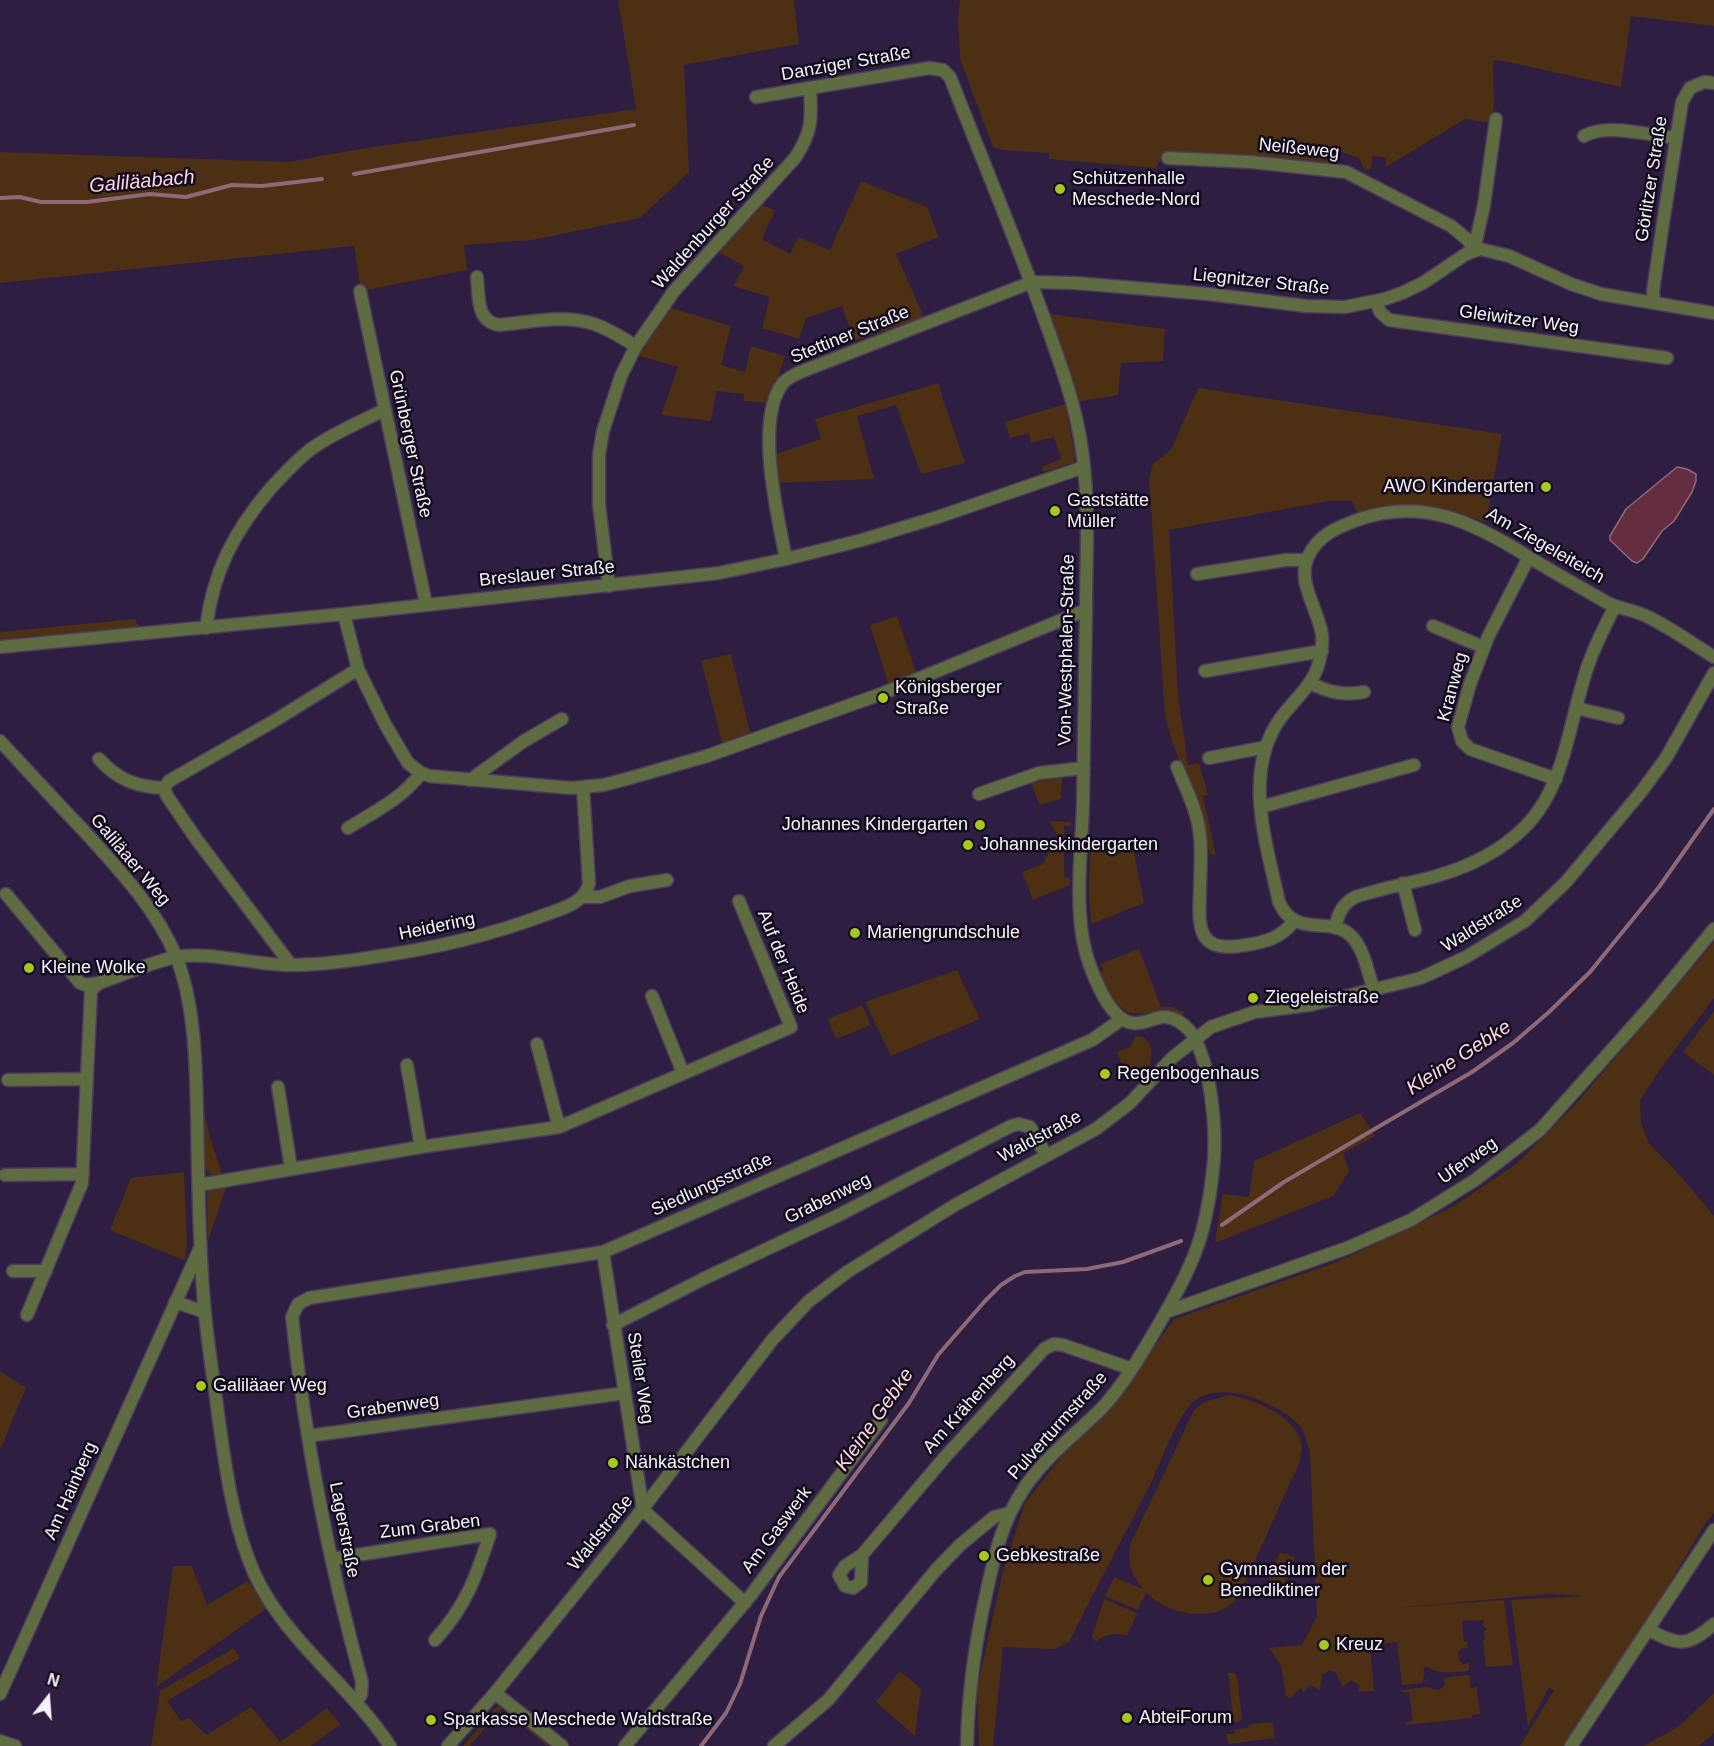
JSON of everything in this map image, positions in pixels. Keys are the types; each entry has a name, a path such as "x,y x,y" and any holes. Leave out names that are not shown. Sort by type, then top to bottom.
{"street":[{"name":"Danziger Straße","path":"756,97 929,68 943,70"},
{"name":"Von-Westphalen-Straße","path":"943,70 950,77 1032,282 1077,416 1087,507 1084,768 1079,896 1082,935 1090,965 1111,1008 1122,1019"},
{"name":"Görlitzer Straße","path":"1654,303 1653,291 1682,102 1686,91 1699,83 1714,83"},
{"name":"Waldenburger Straße","path":"609,586 599,505 599,455 603,430 621,376 636,346 674,291 801,150 810,130 812,118 810,89"},
{"path":"1496,119 1484,206 1474,250 1487,249 1502,253 1593,292 1714,313"},
{"path":"1584,136 1608,129 1676,138"},
{"name":"Neißeweg","path":"1168,158 1251,162 1346,172 1451,226 1468,240 1474,250"},
{"name":"Liegnitzer Straße","path":"1032,282 1048,280 1323,308 1345,307 1393,297 1418,285 1474,250"},
{"path":"477,277 482,314 490,323 500,325 563,319 585,321 605,328 636,346"},
{"name":"Stettiner Straße","path":"786,559 776,508 770,453 772,411 783,383 798,373 1032,282"},
{"name":"Grünberger Straße","path":"360,291 426,604"},
{"name":"Gleiwitzer Weg","path":"1376,301 1380,312 1389,320 1667,358"},
{"path":"206,628 208,605 228,549 261,500 297,460 314,447 333,434 384,410"},
{"name":"Breslauer Straße","path":"0,648 344,614 719,573 862,540 938,517 1084,466"},
{"name":"Am Ziegeleiteich","path":"1306,560 1328,532 1347,524 1379,514 1396,512 1436,514 1464,521 1500,538 1529,558 1615,606 1633,610 1650,618 1714,657"},
{"name":"Kranweg","path":"1529,558 1483,647 1461,714 1458,733 1464,745 1476,752 1556,779"},
{"path":"1197,574 1286,560 1306,560 1306,577 1320,627 1322,651 1318,669 1310,683 1276,725 1266,747 1260,773 1261,807 1279,902 1284,913 1294,921 1307,926 1335,928 1350,935 1359,947 1374,990"},
{"path":"1335,928 1341,909 1349,900 1372,891 1462,867 1507,844 1539,812 1548,798 1569,744 1576,708 1594,651 1615,606"},
{"path":"344,614 358,669 400,753 408,764 421,773 470,780 583,787 603,785 639,776 770,734 881,694 1086,610"},
{"name":"Kranweg","path":"1432,626 1483,647"},
{"path":"1205,671 1322,651"},
{"path":"291,965 197,840 166,796 164,788 169,781 274,721 358,669"},
{"name":"Waldstraße","path":"448,1746 495,1693 643,1510 773,1339 808,1301 847,1272 946,1210 1096,1129 1115,1116 1172,1058 1211,1027 1256,1012 1310,1005 1421,978 1447,967 1511,931 1541,907 1566,882 1660,766 1714,673"},
{"path":"1310,683 1336,693 1364,692"},
{"path":"1576,708 1618,718"},
{"path":"470,780 524,741 562,719"},
{"name":"Galiläaer Weg","path":"0,741 139,893 162,928 176,957 191,1019 205,1312 234,1520 260,1585 284,1621 296,1638 357,1702"},
{"path":"1209,758 1266,747"},
{"path":"99,759 113,774 129,783 143,787 164,788"},
{"path":"1261,807 1414,765"},
{"path":"1177,767 1196,814 1199,830 1199,921 1204,936 1222,948 1246,945 1277,938 1294,921"},
{"path":"979,794 1039,773 1084,768"},
{"path":"348,828 403,793 421,773"},
{"path":"583,787 589,883 583,897"},
{"name":"Heidering","path":"99,983 176,957 198,955 262,964 291,965 355,960 458,943 500,931 565,907 583,897 600,897 630,886 667,880"},
{"path":"1403,883 1415,930"},
{"path":"6,894 80,983 86,985 99,983"},
{"name":"Auf der Heide","path":"199,1185 421,1147 559,1127 791,1027 739,901"},
{"name":"Uferweg","path":"1166,1312 1347,1248 1418,1216 1475,1180 1540,1130 1649,1008 1714,929"},
{"path":"27,1315 74,1203 83,1174 90,993 99,983"},
{"path":"652,996 683,1073"},
{"path":"1122,1019 1138,1023 1160,1017 1171,1018 1185,1026 1196,1038"},
{"name":"Siedlungsstraße","path":"295,1308 309,1298 603,1252 1092,1040 1122,1019"},
{"name":"Pulverturmstraße","path":"967,1746 968,1697 977,1636 995,1554 1010,1513 1034,1475 1102,1407 1132,1369 1166,1312 1197,1249 1204,1223 1214,1144 1210,1098 1196,1038"},
{"path":"537,1044 559,1127"},
{"path":"407,1065 421,1147"},
{"path":"8,1080 87,1079"},
{"path":"278,1087 291,1168"},
{"name":"Grabenweg","path":"613,1325 837,1216 1016,1124 1030,1127 1046,1155"},
{"path":"5,1175 83,1174"},
{"name":"Am Hainberg","path":"0,1694 201,1246"},
{"name":"Steiler Weg","path":"603,1252 643,1510"},
{"path":"13,1270 46,1271"},
{"path":"175,1302 205,1312"},
{"name":"Lagerstraße","path":"295,1308 292,1317 293,1327 308,1437 342,1607 362,1682 361,1695 357,1702"},
{"name":"Am Krähenberg","path":"862,1555 945,1457 1044,1348 1054,1344 1063,1345 1132,1369"},
{"name":"Grabenweg","path":"308,1437 625,1393"},
{"name":"Am Gaswerk","path":"625,1746 745,1603 881,1420"},
{"name":"Am Gaswerk","path":"643,1510 745,1603"},
{"path":"774,1746 808,1719 844,1683 936,1569 960,1545 994,1517 1010,1513"},
{"path":"1571,1746 1714,1530"},
{"name":"Zum Graben","path":"332,1559 490,1534 471,1588 462,1606 451,1623 435,1640"},
{"path":"1649,1630 1668,1640 1686,1642 1696,1638 1714,1624"},
{"path":"495,1693 562,1746"},
{"path":"357,1702 390,1746"},
{"path":"0,1741 15,1746"}],"shaded area":[{"path":"618,0 794,0 799,44 684,65 689,172 640,218 532,240 464,245 467,270 361,291 354,246 0,283 0,152 288,162 360,149 636,109"},
{"path":"960,0 1714,0 1714,26 1631,16 1621,87 1499,60 1493,61 1494,106 1491,123 1465,119 1386,167 1386,158 1373,156 1371,168 1365,171 1359,158 1338,151 1334,166 1164,153 1156,168 1049,159 1049,153 1002,150 993,147 960,59 958,19"},
{"path":"861,181 927,207 939,237 896,254 924,317 854,341 842,306 806,318 799,339 762,328 770,297 733,286 744,266 716,251 758,204 775,210 762,239 790,254 798,237 830,250"},
{"path":"668,307 731,326 721,365 745,372 751,346 785,356 770,403 744,401 744,394 716,391 711,421 661,415 678,367 636,355"},
{"path":"1050,314 1165,329 1163,361 1121,363 1118,395 1078,402"},
{"path":"939,383 965,463 921,474 896,405 857,416 874,479 776,483 773,455 821,439 815,419"},
{"path":"1198,388 1502,434 1486,522 1453,512 1422,507 1391,507 1357,513 1352,501 1330,501 1169,530 1178,694 1188,765 1199,763 1208,795 1203,796 1216,855 1210,854 1192,791 1172,742 1165,715 1149,478 1153,464 1171,450"},
{"path":"1065,404 1075,455 1074,462 1044,472 1041,467 1061,459 1054,437 1031,443 1029,433 1010,438 1005,422"},
{"path":"1677,467 1696,474 1692,492 1674,521 1662,531 1643,559 1637,563 1632,561 1610,540 1610,536 1626,509"},
{"path":"897,616 916,672 888,683 870,625"},
{"path":"134,619 140,627 0,642 0,632"},
{"path":"731,654 751,736 723,746 701,661"},
{"path":"1062,777 1061,799 1040,805 1031,783"},
{"path":"1050,821 1071,822 1071,826 1064,826 1064,877 1070,878 1070,885 1033,900 1022,872 1043,864 1057,835"},
{"path":"1133,847 1144,903 1091,924 1090,851"},
{"path":"1714,942 1714,998 1640,1100 1641,1123 1649,1143 1714,1216 1714,1513 1706,1522 1639,1635 1565,1746 1520,1746 1554,1690 1549,1687 1528,1727 1511,1600 1585,1596 1550,1594 1394,1608 1504,1600 1513,1665 1486,1667 1483,1640 1485,1640 1484,1632 1487,1629 1484,1627 1483,1620 1462,1621 1464,1642 1467,1642 1468,1648 1462,1648 1458,1653 1459,1660 1463,1664 1469,1663 1469,1671 1441,1672 1426,1666 1423,1669 1425,1673 1422,1683 1402,1685 1397,1642 1370,1645 1374,1691 1358,1692 1360,1686 1351,1680 1343,1687 1336,1673 1330,1670 1322,1675 1320,1690 1310,1685 1303,1693 1302,1687 1289,1699 1286,1695 1281,1666 1269,1648 1302,1645 1317,1616 1310,1453 1303,1431 1289,1416 1251,1397 1223,1392 1197,1399 1185,1412 1069,1642 1054,1649 1003,1647 993,1746 979,1746 977,1689 1002,1575 1025,1503 1074,1441 1137,1371 1174,1319 1337,1262 1454,1206 1516,1164 1576,1104"},
{"path":"1139,949 1161,1007 1171,1007 1185,1012 1182,1016 1166,1010 1147,1014 1128,1013 1115,1002 1099,973 1103,970 1100,964"},
{"path":"957,970 980,1019 891,1056 865,1002"},
{"path":"862,1005 871,1025 836,1039 828,1019"},
{"path":"1714,1011 1714,1075 1683,1052"},
{"path":"1136,1036 1148,1042 1152,1056 1149,1066 1129,1083 1117,1052 1130,1047"},
{"path":"202,1103 222,1174 211,1175 205,1169"},
{"path":"1360,1113 1375,1136 1343,1153 1349,1171 1333,1196 1215,1243 1223,1194 1249,1197 1254,1161"},
{"path":"184,1172 187,1242 185,1261 110,1230 131,1178"},
{"path":"227,1185 208,1241 207,1194 210,1189"},
{"path":"0,1371 26,1388 0,1450"},
{"path":"1230,1395 1263,1405 1284,1418 1299,1435 1302,1446 1300,1461 1239,1596 1219,1611 1193,1614 1167,1607 1146,1592 1138,1610 1105,1596 1114,1577 1143,1589 1131,1568 1130,1545 1194,1410 1204,1402"},
{"path":"1280,1552 1295,1557 1284,1586 1269,1579"},
{"path":"173,1566 192,1566 207,1605 248,1581 267,1608 156,1687"},
{"path":"1104,1599 1137,1613 1127,1636 1110,1634 1096,1642 1092,1637"},
{"path":"234,1648 240,1658 167,1701 181,1721 189,1718 206,1735 251,1707 280,1742 327,1708 340,1724 311,1746 151,1746 160,1691"},
{"path":"900,1671 921,1689 915,1736 876,1702"},
{"path":"1228,1673 1234,1673 1237,1676 1242,1719 1239,1722 1234,1722"},
{"path":"1469,1675 1471,1688 1477,1687 1480,1714 1472,1715 1472,1718 1406,1725 1405,1722 1413,1721 1409,1692 1402,1692 1402,1690 1426,1687 1439,1690 1445,1685 1443,1678"},
{"path":"1714,1693 1714,1733 1699,1746 1644,1746 1679,1726"},
{"path":"500,1703 551,1742 547,1746 502,1708 470,1746 463,1746"},
{"path":"1270,1722 1273,1725 1275,1738 1228,1744 1226,1734 1235,1734 1235,1729 1247,1728 1250,1724"}],"waterway":[{"name":"Galiläabach","path":"354,174 634,125"},
{"name":"Galiläabach","path":"0,198 20,197 41,202 87,202 150,194 186,197 232,185 262,186 322,179"},
{"name":"Kleine Gebke","path":"1222,1225 1284,1182 1472,1072 1513,1043 1590,972 1659,887 1714,809"},
{"name":"Kleine Gebke","path":"701,1746 726,1713 740,1684 761,1616 779,1577 909,1403 938,1355 985,1301 1001,1285 1025,1272 1087,1269 1123,1262 1181,1241"}],"place":[{"name":"Schützenhalle Meschede-Nord","path":"1060,189"},
{"name":"AWO Kindergarten","path":"1546,487"},
{"name":"Gaststätte Müller","path":"1055,511"},
{"name":"Königsberger Straße","path":"883,698"},
{"name":"Johannes Kindergarten","path":"980,825"},
{"name":"Johanneskindergarten","path":"968,845"},
{"name":"Mariengrundschule","path":"855,933"},
{"name":"Kleine Wolke","path":"29,968"},
{"name":"Ziegeleistraße","path":"1253,998"},
{"name":"Regenbogenhaus","path":"1105,1074"},
{"name":"Galiläaer Weg","path":"201,1386"},
{"name":"Nähkästchen","path":"613,1463"},
{"name":"Gebkestraße","path":"984,1556"},
{"name":"Gymnasium der Benediktiner","path":"1208,1580"},
{"name":"Kreuz","path":"1324,1645"},
{"name":"AbteiForum","path":"1127,1718"},
{"name":"Sparkasse Meschede Waldstraße","path":"431,1720"}]}
